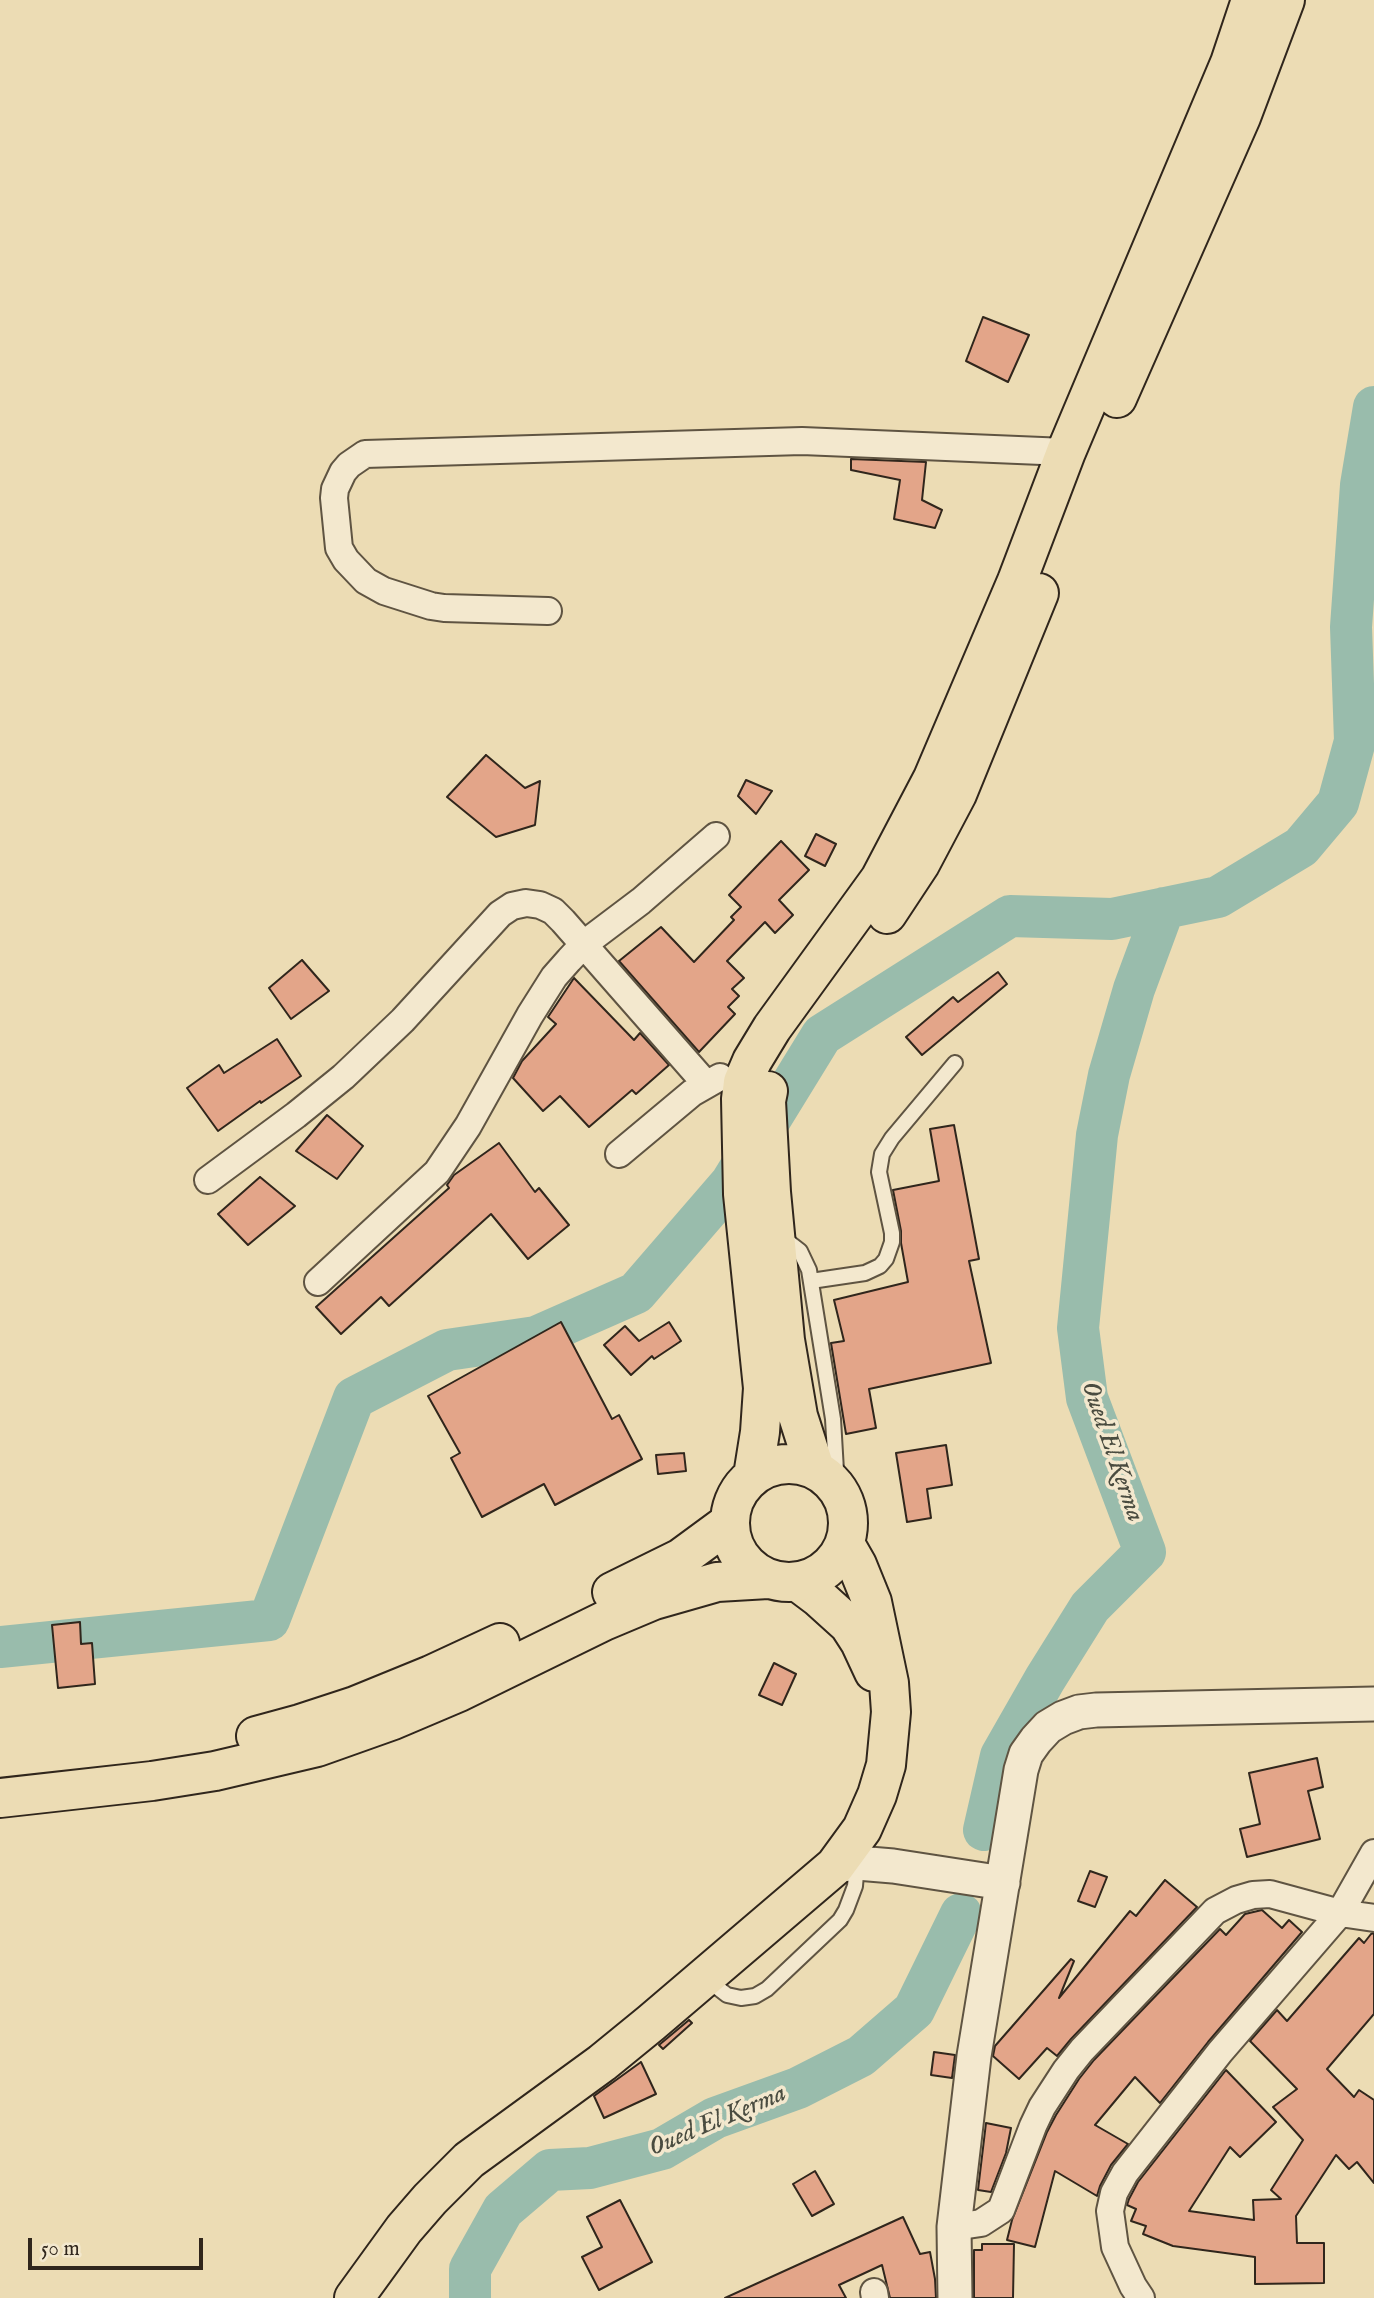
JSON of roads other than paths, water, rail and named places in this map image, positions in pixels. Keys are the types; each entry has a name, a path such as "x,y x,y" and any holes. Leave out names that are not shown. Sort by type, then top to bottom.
{"main road":[{"path":"753,1476 762,1410 763,1380 751,1092 772,1028 860,909 897,850 933,778 1017,582 1066,452 1230,63 1251,0"},
{"path":"751,1092 769,1086 784,1055 910,882 957,794 1015,655 1095,449 1241,117 1285,0"},
{"path":"0,1798 139,1783 215,1771 317,1747 393,1720 459,1692 604,1621 654,1600 717,1583 813,1577 827,1570 845,1544 848,1515 845,1501 826,1479 798,1416 785,1340 775,1233 757,1193"},
{"path":"826,1479 799,1465 783,1464 767,1468 753,1476 734,1501 730,1522 735,1547 754,1571 783,1580 827,1604 849,1625 860,1642 891,1712"},
{"path":"0,1772 114,1760 212,1745 300,1724 355,1706 431,1675 664,1567 699,1547 730,1522"},
{"path":"354,2298 404,2229 469,2160 602,2063 704,1977 846,1864 877,1795 886,1765 891,1712 889,1683 872,1602 845,1544"}],"street":[{"path":"548,611 444,608 384,591 366,581 346,560 339,548 334,498 343,472 365,454 802,440 1066,452"},
{"path":"318,1282 437,1172 468,1126 554,977 584,944 641,901 716,836"},
{"path":"208,1180 343,1077 403,1020 500,914 519,905 540,905 553,911 706,1084"},
{"path":"619,1154 667,1113 718,1077 751,1092"},
{"path":"955,2298 954,2227 974,2056 1021,1770 1036,1740 1048,1727 1079,1712 1111,1709 1374,1704"},
{"path":"1140,2298 1115,2247 1110,2211 1114,2193 1125,2173 1220,2052 1340,1913 1374,1853"},
{"path":"846,1864 893,1866 1003,1883"},
{"path":"954,2227 981,2224 1001,2210 1033,2126 1066,2070 1214,1911 1236,1900 1270,1894 1340,1913 1374,1918"}],"lane":[{"path":"811,1281 865,1273 880,1266 886,1259 892,1233 879,1172 883,1154 892,1139 955,1063"},
{"path":"775,1233 800,1251 807,1263 811,1281 833,1419 826,1479"}],"waterway":[{"path":"0,1647 269,1620 354,1398 447,1350 536,1337 636,1293 731,1183 822,1035 1010,916 1112,919 1218,897 1301,847 1338,803 1355,741 1351,627 1361,485 1374,407"},
{"name":"Oued El Kerma","path":"984,1830 1001,1756 1045,1679 1090,1607 1145,1552 1087,1398 1078,1328 1097,1135 1109,1075 1134,989 1164,908"},
{"name":"Oued El Kerma","path":"470,2298 470,2269 503,2210 550,2170 590,2168 662,2149 715,2118 798,2088 861,2056 914,2010 961,1914"}]}
